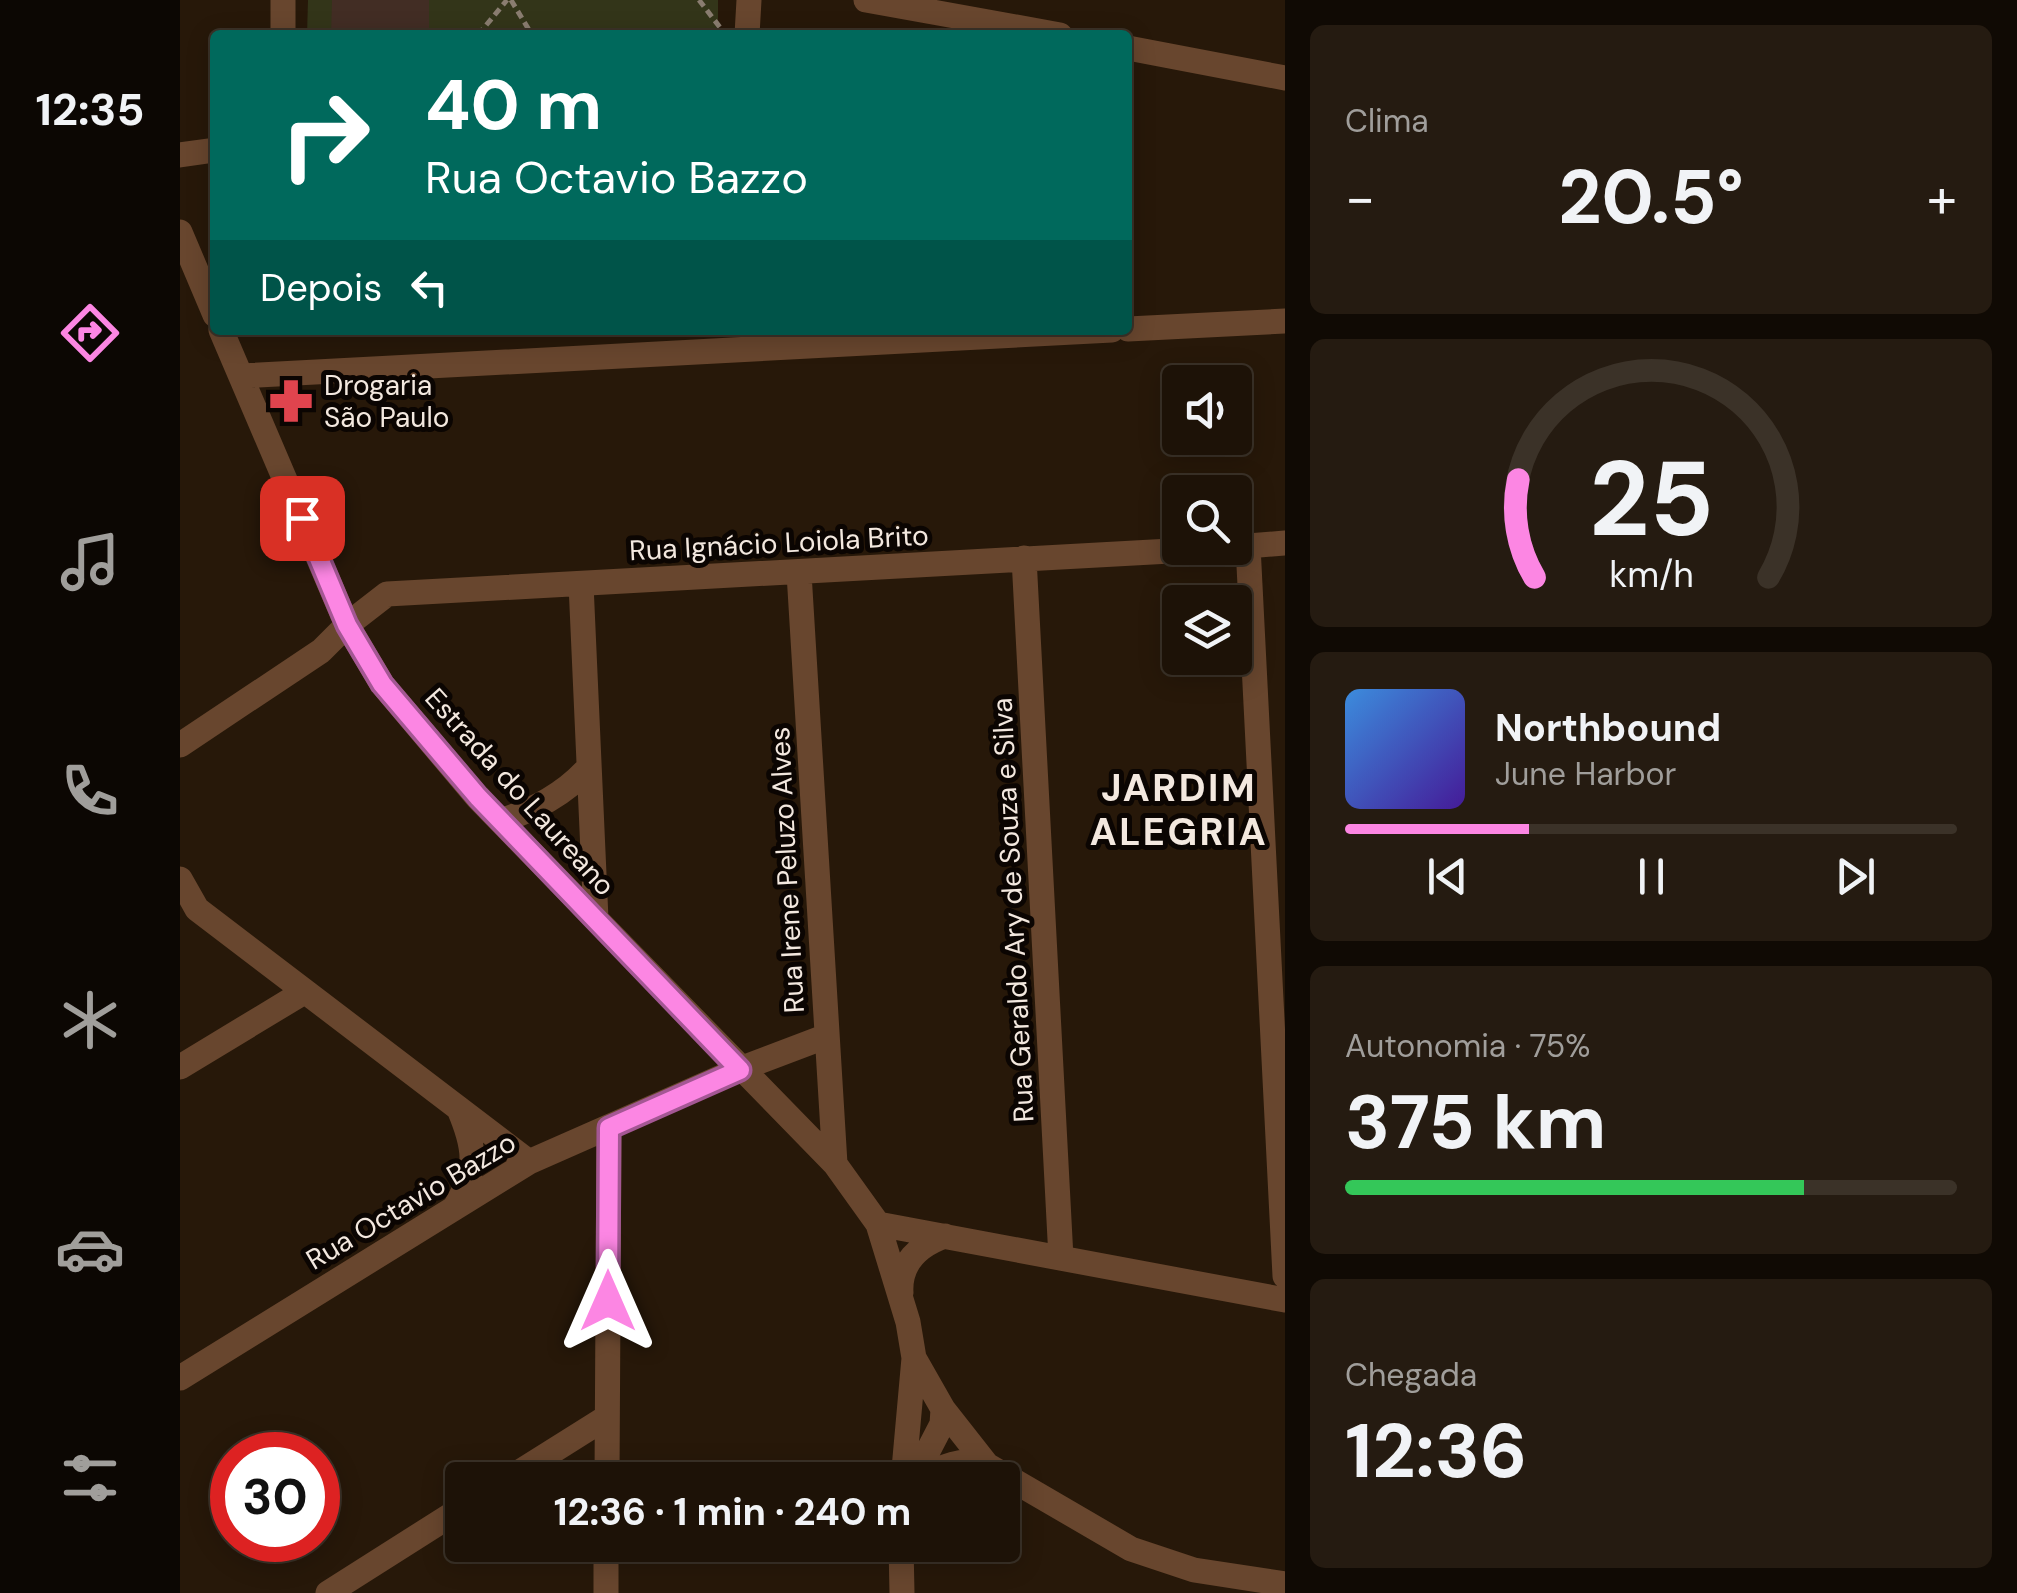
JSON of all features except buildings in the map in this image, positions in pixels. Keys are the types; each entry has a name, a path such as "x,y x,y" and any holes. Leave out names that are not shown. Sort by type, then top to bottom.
{"street":[{"path":"283,0 283,30"},
{"path":"747,30 749,0"},
{"path":"866,0 1032,30"},
{"path":"1132,49 1284,78"},
{"path":"180,155 210,151"},
{"path":"180,232 210,303"},
{"path":"1132,329 1284,321"},
{"name":"Estrada do Laureano","path":"224,335 347,625 382,684 501,821 835,1164 878,1224 902,1298 914,1358"},
{"path":"241,376 1017,335"},
{"name":"Rua Ignácio Loiola Brito","path":"1252,546 1284,543"},
{"name":"Rua Ignácio Loiola Brito","path":"180,745 321,651 387,594 1162,551"},
{"name":"Rua Geraldo Ary de Souza e Silva","path":"1024,558 1061,1258"},
{"path":"1237,565 1280,1098 1284,1276"},
{"name":"Rua Irene Peluzo Alves","path":"799,573 835,1164"},
{"path":"581,584 596,920"},
{"path":"501,821 537,808 574,784 588,767"},
{"path":"180,880 198,909 529,1162"},
{"path":"180,1067 304,992"},
{"path":"683,1095 701,1071 706,1051 701,1030"},
{"name":"Rua Octavio Bazzo","path":"180,1378 529,1162 827,1036"},
{"path":"454,1208 469,1184 473,1168 470,1135 459,1109"},
{"path":"607,1462 609,1128"},
{"path":"878,1224 1284,1300"},
{"path":"902,1298 900,1280 908,1260 924,1243 946,1236"},
{"path":"914,1358 943,1409 985,1462"},
{"path":"905,1462 914,1358"},
{"path":"924,1462 942,1424 943,1409"},
{"path":"536,1462 607,1417"},
{"path":"1020,1484 1130,1549 1194,1570 1284,1584"},
{"path":"328,1593 445,1519"},
{"path":"606,1562 606,1593"},
{"path":"901,1562 902,1593"}],"path":[{"path":"482,30 509,0 529,30"},
{"path":"700,0 722,30"}],"green space":[{"path":"308,0 718,0 718,30 307,30"}],"place":[{"name":"Drogaria São Paulo","path":"291,401"}],"district":[{"name":"JARDIM ALEGRIA","path":"1179,810"}],"route":[{"path":"302,518 347,625 382,684 478,797 740,1070 609,1128 608,1301"}]}
